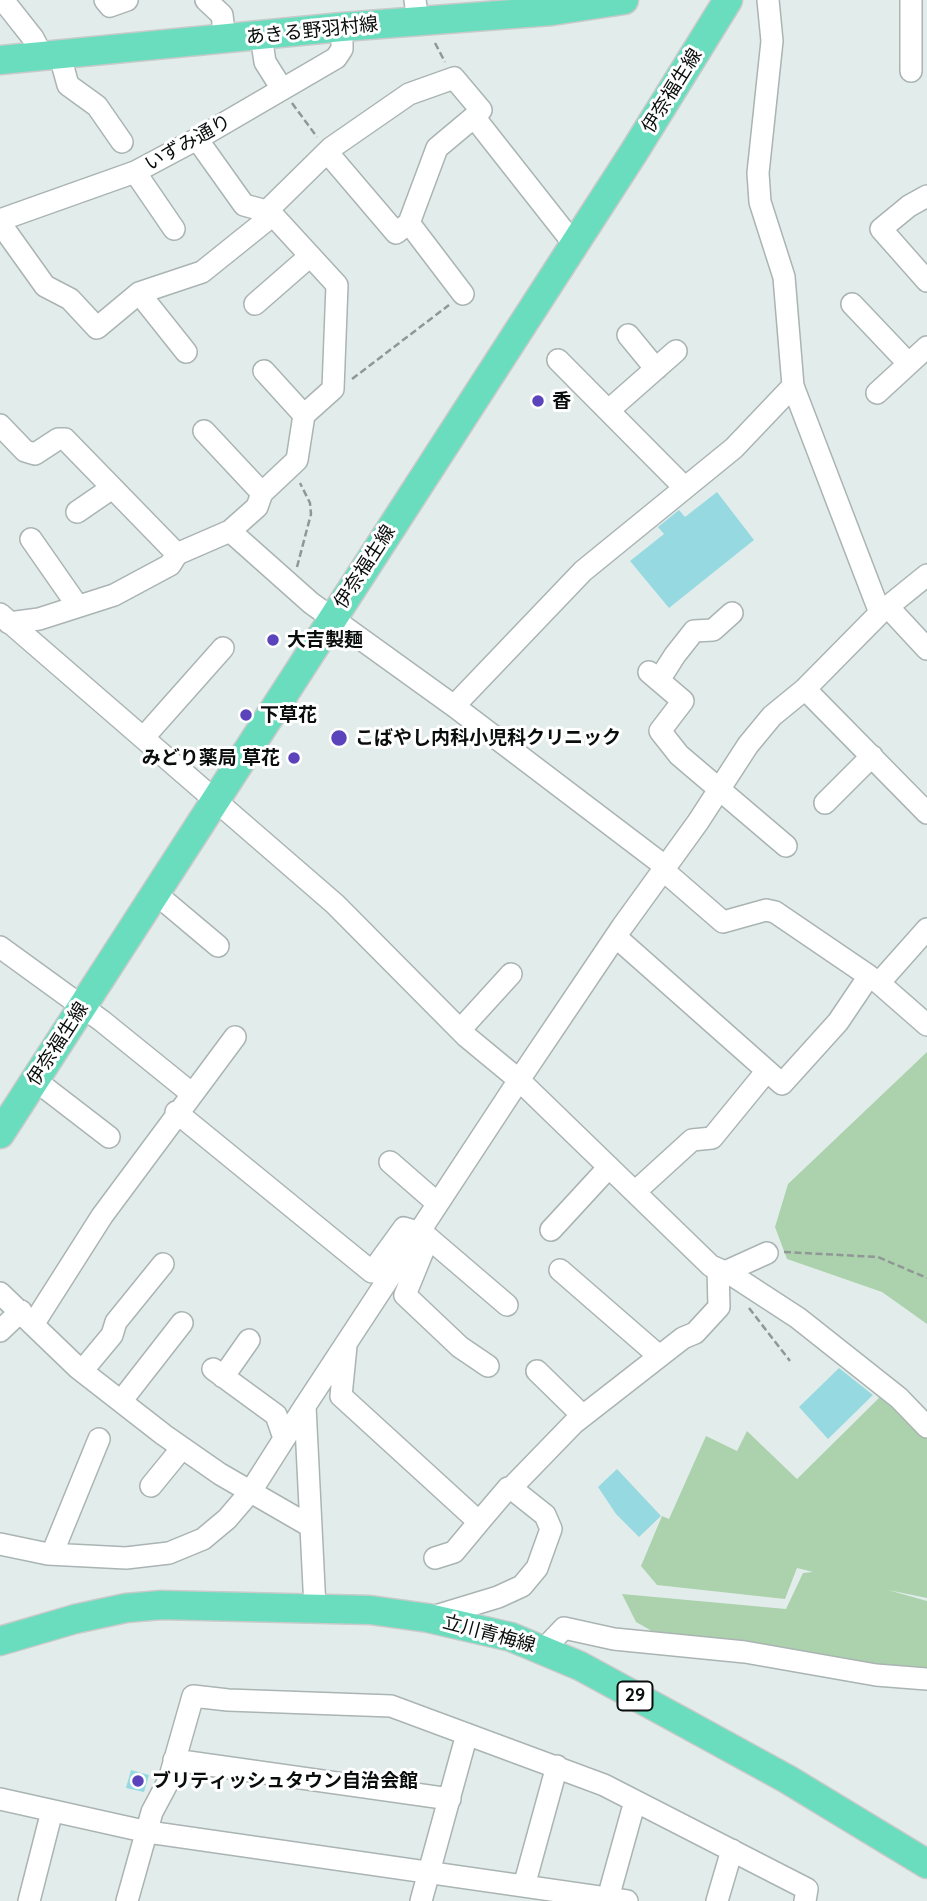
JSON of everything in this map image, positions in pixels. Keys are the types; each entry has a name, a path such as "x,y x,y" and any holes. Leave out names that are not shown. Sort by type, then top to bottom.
{"main road":[{"name":"あきる野羽村線","path":"0,60 624,0"},
{"name":"伊奈福生線","path":"0,1134 574,244 728,0"},
{"name":"立川青梅線","path":"0,1641 126,1608 161,1605 369,1610 428,1618 511,1637 544,1649 787,1779 927,1864"}],"street":[{"path":"3,0 52,57 68,85 97,106 122,142"},
{"path":"105,0 110,6 127,0"},
{"path":"206,0 222,15 225,40"},
{"path":"768,0 772,41 758,173 760,202 785,277 793,386 884,610 927,649"},
{"path":"911,0 911,71"},
{"name":"いずみ通り","path":"0,222 135,172 197,139 336,58 342,49 342,27"},
{"path":"261,36 265,62 282,89"},
{"path":"0,222 46,286 70,299 97,328 139,293 202,272 271,214 272,206 327,152 409,94 453,75 481,110 437,148 409,223 396,233 327,152"},
{"path":"474,117 574,244"},
{"path":"5,618 39,619 114,595 170,565 177,555 230,531 257,508 262,493 297,460 304,415 333,389 337,285 271,214 244,205 197,139"},
{"path":"135,172 174,229"},
{"path":"918,201 881,229 927,281"},
{"path":"409,223 463,294"},
{"path":"255,304 310,256"},
{"path":"139,293 186,352"},
{"path":"852,304 908,363"},
{"path":"628,335 656,369"},
{"path":"877,393 927,347"},
{"path":"609,410 676,351"},
{"path":"558,360 685,488"},
{"path":"264,371 304,415"},
{"path":"454,706 583,571 734,448 793,386"},
{"path":"0,425 25,452 35,454 58,439 65,439 177,555"},
{"path":"204,431 262,493"},
{"path":"78,512 112,488"},
{"path":"230,531 291,587 331,619 454,706 664,868 723,922 766,910 775,912 874,979 927,1025"},
{"path":"31,539 77,605"},
{"path":"0,1544 52,1554 126,1558 169,1553 203,1539 227,1519 251,1491 437,1203 718,788 772,716 805,690 884,610 927,575"},
{"path":"732,613 713,630 694,631 654,676 683,701 660,731 679,755 786,846"},
{"path":"5,618 335,904 460,1030 519,1080 722,1271 798,1318 919,1407 927,1427"},
{"path":"144,737 223,648"},
{"path":"805,690 927,813"},
{"path":"825,803 872,756"},
{"path":"155,893 218,946"},
{"path":"616,937 782,1084 874,979 927,929"},
{"path":"0,947 82,1007 191,1093"},
{"path":"460,1030 511,974"},
{"path":"0,1331 27,1317 176,1112 235,1037"},
{"path":"636,1191 692,1140 712,1138 766,1072"},
{"path":"35,1080 108,1137"},
{"path":"176,1112 372,1272 404,1228 424,1234 507,1305"},
{"path":"390,1162 437,1203"},
{"path":"551,1230 609,1167"},
{"path":"418,1233 425,1246 405,1295 460,1347 488,1366"},
{"path":"722,1271 767,1253"},
{"path":"82,1371 112,1335 116,1322 163,1264"},
{"path":"560,1270 659,1356"},
{"path":"435,1558 454,1552 508,1488 512,1488 583,1416 683,1338 695,1333 719,1307 722,1271"},
{"path":"0,1293 82,1371 182,1448 310,1526"},
{"path":"122,1401 182,1323"},
{"path":"249,1340 218,1373 276,1415 284,1438"},
{"path":"346,1342 341,1395 479,1522"},
{"path":"537,1371 583,1416"},
{"path":"305,1406 315,1608"},
{"path":"52,1554 99,1439"},
{"path":"151,1486 182,1448"},
{"path":"428,1618 498,1597 522,1586 537,1568 551,1529 545,1514 512,1488"},
{"path":"544,1649 564,1628 627,1641 745,1652 876,1675 927,1679"},
{"path":"127,1901 152,1812 169,1780 193,1696 228,1700 391,1706 557,1766 635,1801 807,1889 805,1901"},
{"path":"421,1901 467,1734"},
{"path":"174,1760 450,1799"},
{"path":"524,1886 557,1766"},
{"path":"0,1799 148,1832 617,1900 635,1801"},
{"path":"29,1901 51,1811"},
{"path":"717,1901 732,1850"}],"path":[{"path":"421,19 453,75"},
{"path":"282,89 327,152"},
{"path":"333,389 339,389 463,294"},
{"path":"291,466 310,503 311,514 291,587"},
{"path":"767,1253 878,1258 927,1278"},
{"path":"744,1303 790,1361"}],"green space":[{"path":"927,1052 927,1324 882,1292 787,1259 775,1227 788,1184"},
{"path":"884,1393 927,1435 927,1598 888,1590 927,1601 927,1682 673,1643 636,1622 622,1594 786,1609 803,1573 813,1572 797,1568 785,1599 657,1585 641,1566 662,1516 669,1519 706,1436 737,1451 747,1431 797,1479"}],"building":[{"path":"717,492 754,540 669,608 630,561 664,534 658,527 679,510 685,517"},
{"path":"839,1368 873,1395 828,1439 799,1407"},
{"path":"617,1469 661,1516 639,1537 616,1514 598,1487"},
{"name":"ブリティッシュタウン自治会館","path":"131,1770 149,1775 144,1792 126,1788"}],"place":[{"name":"香","path":"538,401"},
{"name":"大吉製麺","path":"273,640"},
{"name":"下草花","path":"246,715"},
{"name":"こばやし内科小児科クリニック","path":"339,738"},
{"name":"みどり薬局 草花","path":"294,758"},
{"name":"ブリティッシュタウン自治会館","path":"138,1781"}]}
